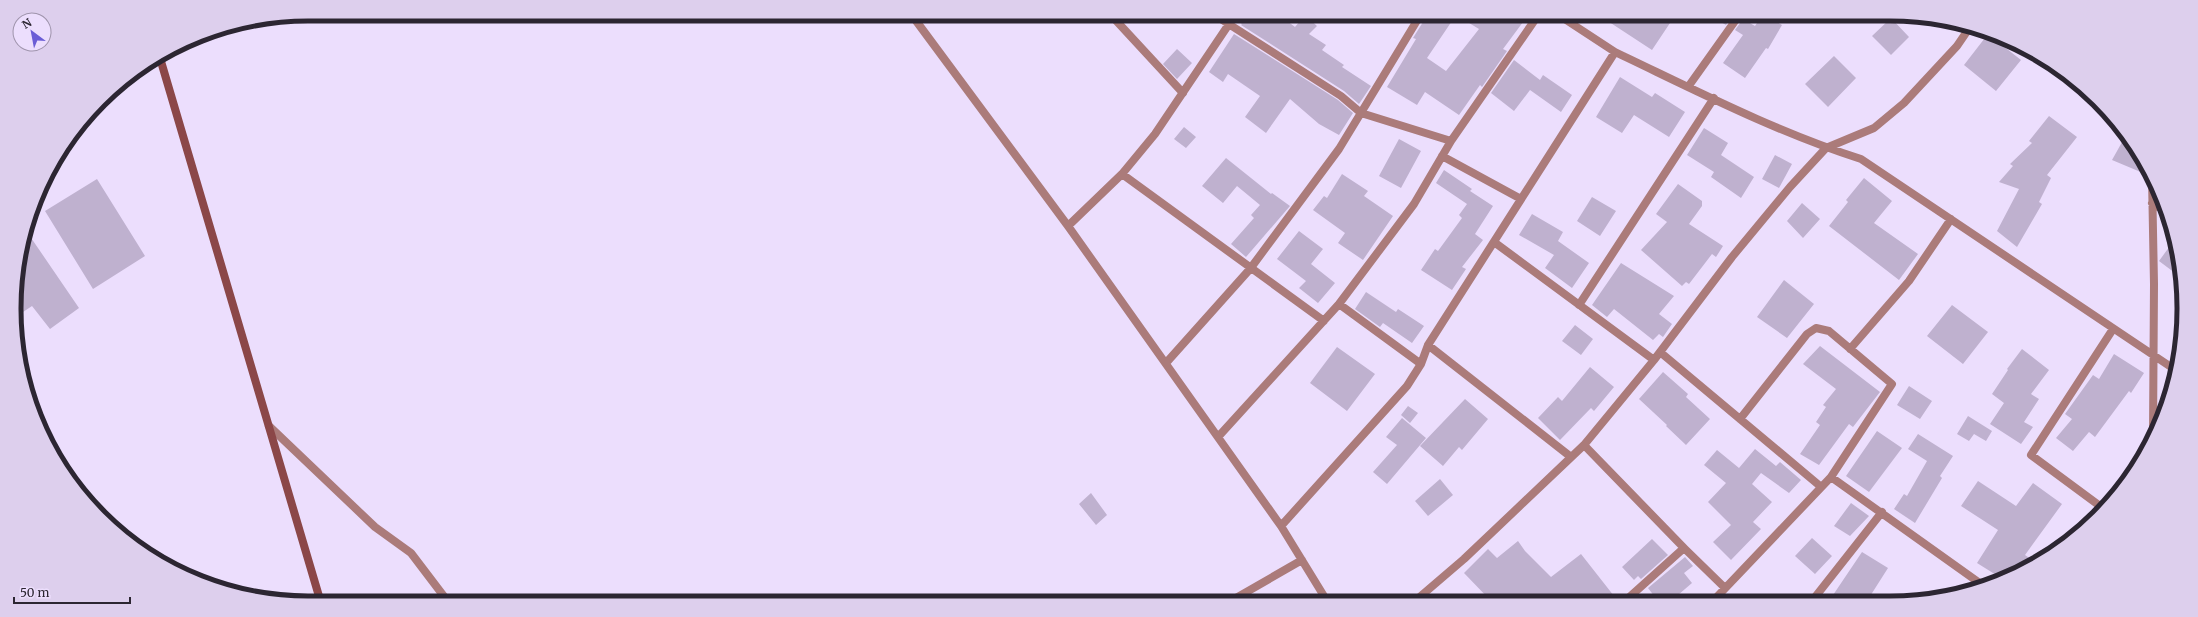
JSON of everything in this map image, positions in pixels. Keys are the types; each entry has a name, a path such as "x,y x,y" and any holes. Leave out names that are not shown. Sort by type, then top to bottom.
{"main road":[{"path":"161,62 319,596"}],"street":[{"path":"916,21 1068,226 1166,363 1281,526 1324,596"},
{"path":"1116,21 1183,93"},
{"path":"1224,21 1341,96 1361,113 1451,141"},
{"path":"1166,363 1250,269 1339,148 1417,21"},
{"path":"1218,437 1339,304 1414,204 1451,141 1534,21"},
{"path":"1568,21 1615,52 1688,87 1826,148 1861,159 2154,357 2171,366"},
{"path":"1688,87 1735,21"},
{"path":"1068,226 1122,174 1155,134 1229,24"},
{"path":"1421,596 1464,559 1584,445 1654,360 1732,257 1790,187 1826,148 1874,128 1904,103 1957,46 1967,32"},
{"path":"1281,526 1407,386 1421,364 1428,345 1615,52"},
{"path":"1579,305 1714,98"},
{"path":"1442,156 1521,199"},
{"path":"1122,174 1250,269 1324,321"},
{"path":"2152,192 2153,423"},
{"path":"2152,203 2158,207"},
{"path":"1850,349 1909,281 1951,219"},
{"path":"1494,242 1654,360"},
{"path":"1339,304 1421,364"},
{"path":"1718,596 1820,486 1831,477 1892,384 1829,331 1816,328 1807,334 1740,419"},
{"path":"2099,505 2031,455 2113,329"},
{"path":"1428,345 1570,457"},
{"path":"1660,352 1820,486"},
{"path":"269,426 375,526 411,554 444,596"},
{"path":"1584,445 1725,588"},
{"path":"1831,477 1978,582"},
{"path":"1816,596 1882,512"},
{"path":"1631,596 1684,548"},
{"path":"1239,596 1302,560"}],"building":[{"path":"1238,21 1287,21 1295,27 1300,21 1312,21 1317,26 1309,34 1326,45 1322,50 1344,65 1342,67 1371,86 1359,104 1344,91 1241,25 1242,24"},
{"path":"1424,21 1452,21 1427,58 1446,71 1479,29 1466,21 1524,21 1503,49 1507,51 1482,87 1480,85 1459,115 1425,92 1417,105 1387,87 1416,39 1413,38"},
{"path":"1608,21 1671,21 1652,50"},
{"path":"1719,21 1729,21 1726,25"},
{"path":"1742,21 1746,21 1755,26 1758,21 1775,21 1782,25 1768,49 1766,48 1745,78 1723,63 1743,35 1735,30"},
{"path":"1888,21 1890,21 1894,21 1909,37 1891,55 1872,36"},
{"path":"1234,34 1338,100 1353,113 1339,135 1319,124 1290,99 1266,133 1245,117 1260,96 1228,74 1223,82 1209,72"},
{"path":"1985,37 1999,43 2021,60 1996,91 1964,65"},
{"path":"1177,49 1192,63 1177,79 1163,64"},
{"path":"1834,56 1856,78 1828,107 1805,84"},
{"path":"1514,60 1540,80 1543,75 1572,95 1561,112 1530,90 1514,111 1491,93"},
{"path":"1620,77 1652,97 1655,93 1685,112 1669,137 1634,115 1622,133 1596,117"},
{"path":"2049,116 2077,137 2047,175 2051,178 2039,202 2042,204 2017,247 1997,231 2019,189 1999,182 2013,166 2010,164 2032,143 2029,141"},
{"path":"1184,127 1196,137 1186,148 1174,139"},
{"path":"1704,128 1728,143 1721,155 1754,177 1741,198 1711,177 1714,172 1687,155"},
{"path":"1399,139 1421,151 1401,188 1379,176"},
{"path":"2123,140 2142,173 2112,160"},
{"path":"1775,155 1792,164 1779,188 1762,179"},
{"path":"1226,158 1271,194 1272,193 1290,206 1246,257 1231,244 1254,218 1251,215 1260,205 1237,186 1223,203 1202,186"},
{"path":"1444,170 1472,189 1470,191 1493,206 1475,234 1483,240 1462,267 1466,269 1452,290 1421,270 1435,249 1438,251 1462,218 1459,215 1467,204 1436,183"},
{"path":"1342,174 1368,191 1364,196 1393,216 1363,260 1338,243 1345,233 1313,210 1324,196 1327,198"},
{"path":"1864,178 1892,201 1874,223 1918,254 1899,280 1829,226 1848,202 1846,200"},
{"path":"97,179 145,256 93,289 45,211"},
{"path":"1678,184 1702,201 1702,206 1689,224 1723,246 1716,257 1712,254 1689,284 1686,282 1682,286 1641,250 1667,222 1656,214"},
{"path":"1592,197 1616,211 1600,236 1577,221"},
{"path":"1802,203 1820,219 1803,238 1787,221"},
{"path":"1532,214 1563,232 1558,241 1589,263 1572,288 1545,268 1554,255 1519,235"},
{"path":"1299,231 1323,249 1311,264 1335,283 1318,303 1299,288 1306,281 1277,259"},
{"path":"30,237 79,308 50,329 32,306 21,313 23,271"},
{"path":"2170,246 2175,273 2159,261"},
{"path":"1621,263 1674,296 1659,314 1672,324 1663,337 1659,334 1653,340 1614,309 1607,317 1592,305"},
{"path":"1784,280 1814,304 1787,338 1757,317"},
{"path":"1366,292 1396,312 1398,309 1424,326 1412,343 1383,323 1380,327 1355,309"},
{"path":"1952,305 1988,332 1963,364 1927,336"},
{"path":"1575,325 1593,339 1581,355 1562,341"},
{"path":"1820,346 1880,392 1853,427 1849,424 1819,465 1800,454 1820,425 1816,422 1826,407 1823,405 1836,389 1803,364"},
{"path":"1337,347 1375,374 1347,411 1310,383"},
{"path":"2022,349 2049,370 2031,394 2039,399 2024,422 2033,427 2021,444 1990,424 2004,403 1992,394 2008,370 2007,369"},
{"path":"2114,354 2144,373 2131,393 2129,391 2095,437 2089,432 2073,451 2056,438 2072,419 2065,414 2093,375 2099,379"},
{"path":"1590,367 1614,387 1594,411 1591,408 1560,440 1538,418 1558,397 1562,401"},
{"path":"1663,372 1688,394 1686,397 1710,419 1686,445 1639,399"},
{"path":"1909,386 1932,401 1920,419 1897,405"},
{"path":"1465,399 1488,419 1462,450 1459,447 1443,466 1420,446"},
{"path":"1408,406 1418,413 1410,423 1401,415"},
{"path":"1968,416 1992,431 1986,441 1974,434 1969,441 1957,434"},
{"path":"1402,418 1426,438 1387,484 1373,472 1397,445 1386,437"},
{"path":"1877,431 1902,448 1869,492 1846,476"},
{"path":"1918,434 1953,456 1940,476 1942,478 1915,523 1894,509 1904,494 1907,496 1927,461 1908,449"},
{"path":"1755,449 1776,466 1780,462 1801,480 1789,493 1761,473 1752,484 1772,502 1753,522 1761,529 1731,560 1713,542 1731,525 1708,502 1726,483 1704,465 1717,450 1739,468"},
{"path":"1440,479 1453,495 1428,516 1415,501"},
{"path":"1978,481 2016,506 2033,483 2062,504 2025,555 2030,559 1997,575 1977,563 1998,530 1961,506"},
{"path":"1091,493 1107,515 1096,525 1079,504"},
{"path":"1851,503 1869,516 1850,536 1834,526"},
{"path":"1812,538 1832,556 1815,574 1795,556"},
{"path":"1652,539 1668,555 1641,579 1638,576 1634,580 1622,567"},
{"path":"1518,541 1525,551 1551,577 1581,554 1614,596 1486,596 1464,573 1488,549 1497,558"},
{"path":"1862,552 1888,568 1870,596 1832,596"},
{"path":"1685,557 1693,566 1684,573 1692,583 1677,596 1654,596 1648,588"}]}
